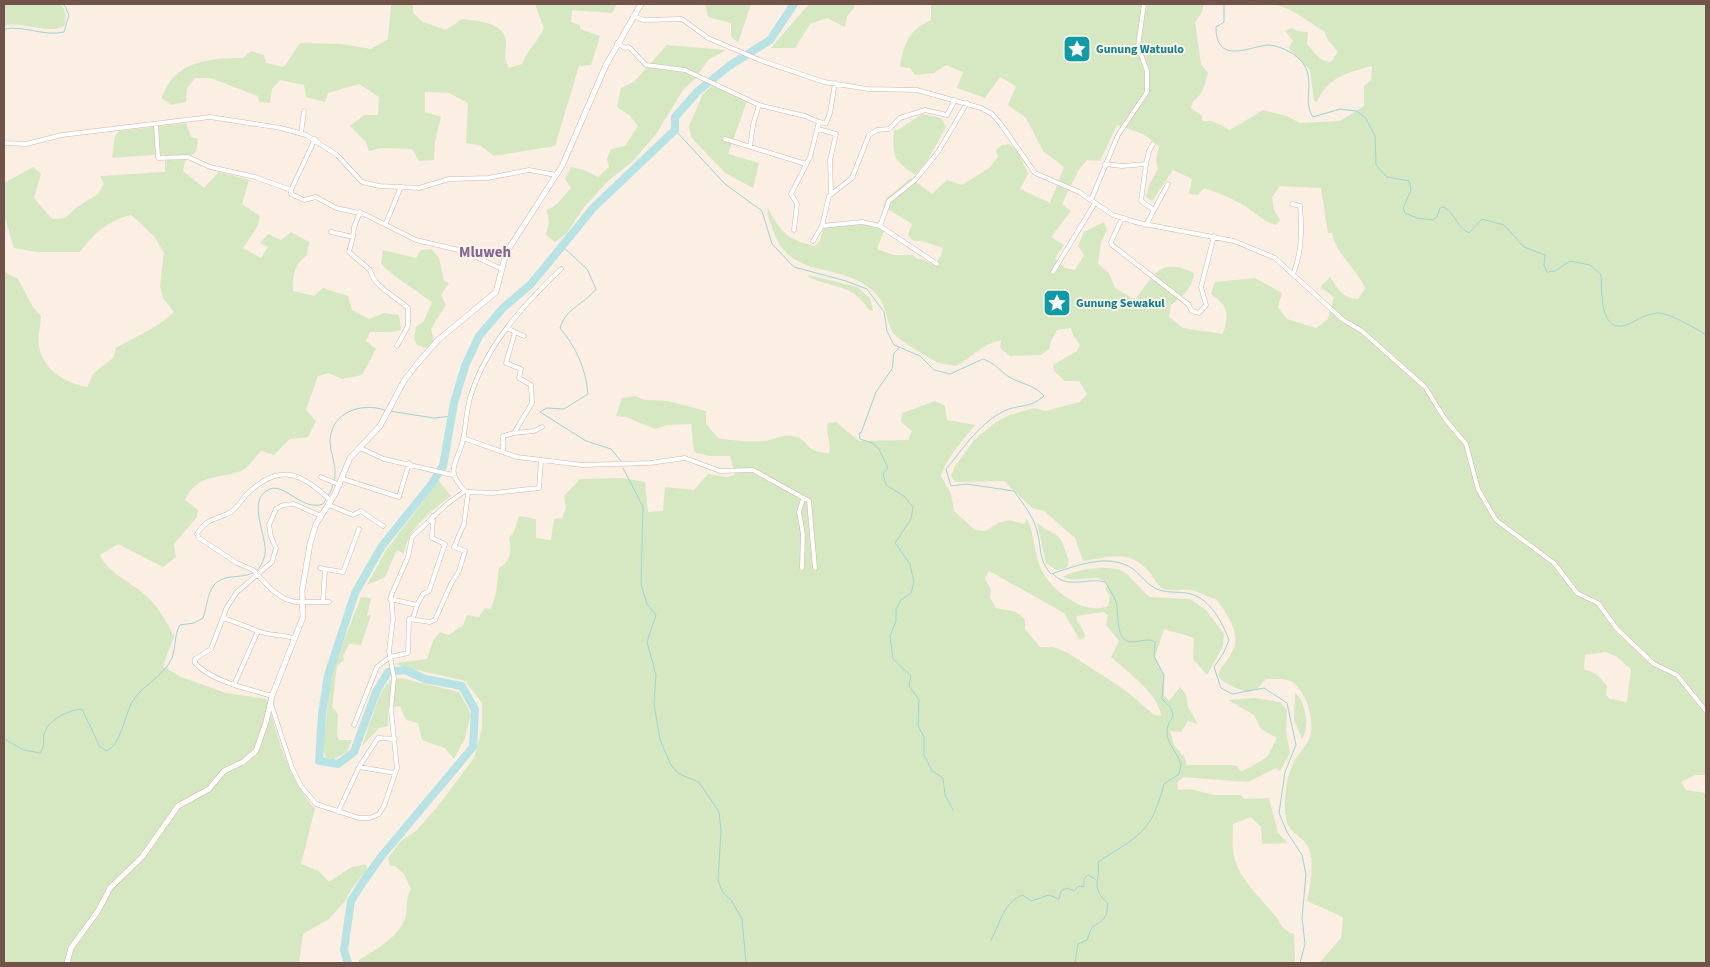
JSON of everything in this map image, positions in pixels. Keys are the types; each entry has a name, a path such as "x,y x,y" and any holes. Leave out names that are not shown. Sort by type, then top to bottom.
{"street":[{"path":"67,963 71,948 98,911 110,888 142,857 178,806 209,789 224,771 243,762 256,751 272,696 293,638 303,617 302,591 310,544 316,524 343,478 350,458 373,436 388,413 404,381 438,340 496,292 508,250 556,175 617,43 641,4"},
{"path":"1053,272 1093,202 1106,164 1126,120 1147,92 1147,70 1138,46 1144,4"},
{"path":"634,16 644,20 679,18 705,37 762,61 835,84 868,89 918,90 967,104 992,114 1035,173 1076,191 1122,218 1146,225 1214,236 1266,253 1284,265 1342,319 1362,331 1425,387 1442,415 1466,444 1478,489 1496,520 1554,562 1577,593 1598,603 1617,629 1654,664 1677,675 1706,711"},
{"path":"617,43 625,48 629,48 646,65 685,70 760,105 805,116 820,122 826,123 830,113 835,84"},
{"path":"831,193 852,178 865,140 871,132 889,129 900,118 925,110 947,115 955,100"},
{"path":"880,226 889,201 919,176 938,152 967,104"},
{"path":"750,147 753,125 760,105"},
{"path":"301,133 304,111"},
{"path":"4,142 26,144 62,135 210,116 301,133 315,139 343,160 351,172 362,182 400,189 419,188 449,179 488,178 529,170 556,175"},
{"path":"794,230 798,204 791,194 806,164 820,122"},
{"path":"156,124 158,158 188,157 210,167 255,177 291,190"},
{"path":"813,241 822,226 831,193 830,160 836,134 818,129"},
{"path":"315,139 291,190 291,194 304,200 316,197 339,210 360,212 386,223 416,240 463,251 502,269"},
{"path":"725,139 806,164"},
{"path":"1153,144 1146,164 1141,201 1154,210"},
{"path":"1106,164 1122,166 1146,164"},
{"path":"1146,225 1168,184"},
{"path":"386,223 400,189"},
{"path":"1292,204 1300,206 1301,225 1298,256 1293,274"},
{"path":"360,212 354,227 349,252 370,270 376,282 399,300 409,311 406,334 397,346"},
{"path":"1122,218 1111,242 1112,245 1188,304 1188,308 1192,311 1199,312 1206,305 1201,287 1214,236"},
{"path":"822,226 862,222 880,226 937,264"},
{"path":"331,232 353,237"},
{"path":"453,475 463,438 470,398 493,347 507,328 561,269"},
{"path":"507,328 524,336"},
{"path":"514,433 532,403 531,385 519,378 521,369 506,363 516,332"},
{"path":"503,452 503,436 534,431 542,427"},
{"path":"463,438 503,452 541,461 590,466 650,463 684,458 720,471 756,471 809,501 815,568"},
{"path":"360,448 378,457 453,475 467,492 464,524 454,546"},
{"path":"270,704 280,728 288,760 301,786 316,804 359,818 374,817 383,809 395,773 395,739 391,710 394,678 389,650 393,619 390,600 408,557 412,537 433,516 467,492 539,488 541,461"},
{"path":"343,478 399,498 409,464"},
{"path":"329,602 290,601 279,596 256,572 237,563 199,538 198,532 213,518 233,511 259,484 279,473 289,473 312,484 329,501 353,515 361,511 383,526"},
{"path":"321,476 338,485"},
{"path":"802,568 804,534 799,512 803,499"},
{"path":"272,696 215,678 195,663 197,657 209,652 227,607 237,592 256,572 268,567 274,557 276,548 272,541 270,525 276,509 283,505 294,504 321,516"},
{"path":"413,618 430,622 435,620 459,571 465,550 432,539 433,516"},
{"path":"323,602 322,569 343,572 359,529"},
{"path":"354,725 375,670 390,657 408,653 408,623 413,618 423,594 429,591 445,544"},
{"path":"390,600 417,605"},
{"path":"224,618 268,636 280,634 293,638"},
{"path":"234,685 258,631"},
{"path":"338,812 359,766 378,738 395,739"},
{"path":"359,766 395,773"}],"green space":[{"path":"4,4 60,4 65,14 64,26 44,29 11,24 4,25"},
{"path":"395,4 413,4 413,13 423,22 446,30 462,19 483,22 497,27 505,37 505,56 509,68 522,64 544,28 535,4 617,4 612,13 572,10 571,22 580,25 580,29 600,36 591,65 579,66 555,146 494,156 481,146 466,143 468,103 449,93 425,92 425,112 441,117 435,141 434,160 419,161 412,149 381,148 369,151 366,142 350,126 364,115 378,115 379,97 359,84 328,93 325,102 306,97 304,85 280,80 272,89 270,103 259,102 258,96 210,78 195,78 187,88 186,102 171,105 161,98 173,78 197,63 225,58 243,58 251,51 264,55 266,63 284,67 300,43 342,44 371,49 388,39 391,6"},
{"path":"705,4 751,4 738,43 731,36 731,23 708,17"},
{"path":"809,4 853,4 855,7 847,16 845,27 827,18 810,24 795,48 771,48"},
{"path":"931,4 1204,4 1201,14 1195,22 1201,64 1208,73 1203,89 1193,101 1191,108 1202,116 1202,121 1212,121 1230,130 1263,110 1287,116 1300,123 1340,121 1364,106 1364,86 1371,80 1372,66 1347,73 1333,81 1321,94 1317,102 1314,100 1310,70 1290,50 1289,47 1293,41 1285,31 1292,28 1297,31 1308,32 1307,44 1320,58 1331,62 1338,52 1327,39 1325,32 1283,7 1253,4 1706,4 1706,775 1695,775 1681,782 1686,790 1706,793 1706,963 1320,962 1341,938 1343,917 1307,901 1312,873 1310,851 1307,845 1292,831 1286,819 1285,798 1287,783 1293,763 1308,741 1311,730 1310,715 1302,693 1292,682 1283,679 1266,679 1258,688 1247,692 1223,681 1219,676 1219,672 1235,644 1235,632 1230,620 1216,599 1191,590 1164,589 1143,566 1128,557 1111,556 1083,561 1075,538 1044,511 1032,508 1004,481 959,482 954,481 951,476 954,468 974,440 995,423 1007,416 1034,408 1045,411 1080,402 1087,394 1079,381 1065,381 1054,371 1053,365 1077,351 1080,345 1073,335 1071,328 1057,330 1049,349 1041,355 1010,356 1000,348 1001,340 982,348 956,366 939,363 893,333 881,300 872,290 859,281 803,264 791,257 781,246 773,230 768,216 768,208 777,224 786,234 798,241 815,246 820,241 824,224 851,221 879,222 878,227 884,231 877,249 894,255 913,255 917,259 922,259 934,265 941,256 943,248 912,240 908,235 912,224 883,206 886,199 911,178 932,194 947,180 962,185 989,168 998,157 996,150 1002,145 1009,144 1018,151 1028,174 1020,189 1050,203 1064,167 1043,151 1026,118 1008,105 1016,86 1000,77 985,98 957,88 963,72 946,65 934,73 915,75 910,68 900,67 903,51 908,39 912,33 931,20","holes":["1117,125 1143,134 1159,146 1156,160 1158,169 1150,183 1146,197 1152,201 1173,170 1192,179 1189,194 1198,195 1204,188 1245,206 1263,219 1276,225 1280,220 1274,210 1272,197 1280,186 1321,188 1328,233 1332,233 1337,247 1365,288 1358,299 1344,295 1330,277 1320,287 1334,297 1328,319 1316,328 1287,319 1278,307 1282,293 1255,278 1215,282 1211,294 1224,307 1227,316 1223,334 1183,328 1169,317 1171,305 1183,295 1192,283 1194,273 1182,268 1165,267 1153,276 1135,300 1115,288 1109,273 1098,264 1101,242 1107,230 1104,222 1084,232 1078,246 1084,255 1075,270 1065,268 1055,258 1064,245 1051,237 1071,211 1062,204 1078,171 1087,160 1100,161","1606,652 1617,657 1631,669 1627,702 1610,699 1606,695 1607,686 1602,680 1594,673 1584,670 1585,655"]},
{"path":"667,45 726,50 708,60 695,79 683,90 656,134 633,161 609,180 584,207 567,233 555,242 546,235 549,222 547,210 556,205 571,188 565,179 571,167 584,170 598,177 609,167 607,159 611,149 625,146 638,126 630,116 617,107 621,88 634,82"},
{"path":"713,85 747,101 728,154 759,163 753,188 725,173 691,137 689,126 703,94"},
{"path":"922,114 941,118 946,127 927,161 915,175 898,161 893,146 894,130 898,130"},
{"path":"186,123 191,137 198,139 196,152 185,161 183,171 204,188 219,172 249,180 242,204 260,216 257,227 243,248 261,258 268,247 260,243 268,234 281,240 291,232 309,242 307,255 295,270 293,291 314,296 323,288 348,296 352,310 369,319 384,313 399,315 401,330 370,332 366,341 376,349 362,375 342,379 328,373 318,376 306,410 316,421 308,437 290,439 274,455 261,451 244,470 209,478 196,485 185,500 198,510 197,517 174,544 176,557 163,567 118,544 100,555 113,572 148,598 168,625 174,636 163,666 181,677 226,693 267,699 280,743 291,771 315,809 301,864 319,871 329,882 350,868 365,864 368,869 352,888 345,901 329,919 303,934 299,963 4,963 4,272 18,279 33,307 41,316 39,347 51,369 63,379 87,387 94,373 113,358 116,348 154,327 174,312 163,298 160,286 164,253 154,236 131,215 108,224 90,239 80,252 37,252 14,248 4,215 4,183 33,167 41,174 34,198 52,219 65,218 77,207 98,194 104,184 100,176 165,172 165,154 112,158 115,135 120,131"},
{"path":"431,249 439,258 444,281 449,283 441,295 446,305 431,329 434,341 426,348 417,345 414,338 416,327 424,321 432,302 381,264 383,250 416,258 421,250"},
{"path":"809,275 857,287 870,298 873,311 869,310 856,295 849,291 817,281 808,277"},
{"path":"635,396 645,400 668,401 706,411 706,424 718,438 736,441 765,441 792,436 804,441 815,451 829,453 828,423 836,422 859,441 908,440 912,431 901,422 902,413 935,401 945,406 947,420 976,425 961,441 941,476 951,494 954,511 975,530 986,531 998,523 1010,520 1024,524 1027,519 1037,559 1043,573 1049,582 1077,604 1098,608 1108,606 1110,596 1105,588 1108,585 1099,579 1075,580 1063,577 1094,568 1112,568 1124,572 1150,597 1190,599 1206,610 1224,634 1223,646 1207,675 1193,659 1194,638 1164,629 1155,657 1164,675 1164,695 1169,701 1180,687 1186,694 1188,707 1198,724 1188,721 1181,732 1170,731 1174,745 1185,758 1187,765 1231,765 1237,766 1241,772 1267,757 1277,738 1261,729 1254,715 1228,700 1255,698 1280,702 1287,710 1286,731 1290,753 1280,771 1276,768 1248,782 1183,777 1177,783 1178,790 1190,789 1215,795 1241,795 1244,799 1269,798 1278,833 1288,843 1262,844 1261,827 1251,817 1233,824 1233,851 1238,868 1248,885 1276,917 1283,928 1294,934 1295,963 359,963 359,960 391,938 405,919 408,896 411,889 404,874 395,866 390,866 388,858 401,841 416,831 438,806 474,758 482,728 482,703 465,681 400,666 396,663 427,659 433,641 440,632 449,635 463,625 467,615 479,617 485,608 491,609 496,593 499,568 510,555 509,538 514,531 519,516 536,519 536,538 551,540 554,519 562,518 566,508 564,496 580,479 622,478 645,482 648,512 663,511 665,487 694,490 708,474 727,477 735,475 730,456 709,456 694,452 691,424 667,425 655,429 626,417 616,416 622,398","holes":["989,571 1064,613 1080,640 1085,637 1085,634 1076,616 1103,612 1108,615 1106,625 1119,641 1111,657 1148,691 1159,707 1161,716 1154,715 1125,690 1068,653 1053,647 1040,647 1025,629 1025,619 1016,612 996,608 990,598 991,590 985,579"]},
{"path":"439,481 451,496 428,514 415,528 406,545 404,554 397,550 385,577 367,585 386,550"},
{"path":"1037,522 1061,540 1069,560 1066,568 1056,570 1046,563"},
{"path":"361,597 371,598 367,616 371,615 361,645 349,644 343,656 344,660 337,666 332,707 338,714 337,734 339,740 352,740 347,752 334,759 326,758 323,749 331,673"},
{"path":"401,678 459,692 471,714 465,738 454,759 445,748 422,740 418,723 406,720 400,706 388,708 388,726 379,728 362,746 380,694 390,680"},
{"path":"1295,693 1302,702 1306,715 1306,728 1302,739 1294,720"}],"waterway":[{"path":"4,29 19,28 49,33 64,32 69,15 62,4"},
{"path":"348,963 344,950 351,901 380,858 473,747 475,710 462,686 425,679 405,670 388,672 376,692 354,752 338,764 319,761 322,714 328,675 355,593 382,546 431,485 443,466 454,403 465,366 479,336 503,308 531,284 594,207 675,130 675,117 698,91 729,66 770,40 794,4"},
{"path":"1224,4 1224,22 1216,27 1217,39 1221,46 1227,50 1234,51 1268,45 1286,50 1298,58 1305,66 1309,84 1309,109 1313,117 1340,109 1356,111 1365,117 1375,136 1376,165 1387,177 1409,181 1411,190 1403,208 1405,213 1417,218 1432,220 1437,217 1440,208 1444,207 1469,233 1482,219 1504,225 1524,247 1545,255 1544,265 1547,272 1555,271 1570,261 1590,265 1601,275 1604,310 1612,324 1619,326 1629,324 1658,313 1676,318 1706,335"},
{"path":"675,130 725,184 762,211 772,244 794,267 846,281 867,289 884,312 887,331 894,345 920,356 934,370 950,374 983,359 1009,377 1032,387 1044,396 1029,405 1004,411 986,423 946,469 951,486 967,484 1014,491 1033,520 1042,559 1051,574 1082,564 1114,561 1133,569 1157,589 1187,593 1198,597 1215,612 1229,640 1214,667 1221,688 1232,694 1264,688 1287,703 1296,745 1285,772 1279,813 1287,832 1302,855 1306,874 1302,918 1305,944 1300,963"},
{"path":"562,246 587,269 596,289 567,315 560,328 571,343 579,359 585,376 588,394 564,409 547,408 540,412 586,441 611,449 621,461"},
{"path":"899,348 894,353 892,369 876,392 861,433 859,433 860,439 872,443 879,449 888,468 883,474 886,485 905,497 913,507 911,519 895,543 910,564 914,582 911,593 901,600 896,609 896,621 890,636 893,659 911,676 909,686 919,700 918,726 924,737 924,755 932,771 943,778 945,795 953,810"},
{"path":"4,739 24,750 40,753 44,735 49,725 54,720 71,711 82,709 100,747 107,751 112,747 119,737 135,697 163,671 172,658 180,625 194,623 203,618 210,592 220,580 249,574 256,571 261,564 265,554 265,547 258,509 259,501 263,494 270,489 276,488 308,504 323,504 330,492 335,477 330,441 336,423 342,416 357,409 366,407 385,410"},
{"path":"389,411 434,418 452,416"},
{"path":"623,468 643,507 641,585 647,604 656,615 647,642 656,675 654,704 660,740 671,765 679,774 699,782 719,812 721,830 718,881 723,893 731,900 742,919 746,963"},
{"path":"1053,574 1059,579 1071,582 1105,582 1116,602 1122,637 1129,642 1148,640 1155,642 1154,656 1164,675 1162,699 1170,707 1173,715 1167,732 1169,742 1181,765 1179,774 1164,784 1154,813 1142,832 1098,862 1097,888 1108,904 1107,913 1102,920 1092,927 1087,940 1078,944 1075,963"},
{"path":"991,940 1003,914 1011,902 1017,898 1023,895 1031,901 1049,895 1059,899 1061,891 1067,888 1074,891 1079,886 1084,887 1084,879 1088,875 1095,879"}],"place":[{"name":"Gunung Watuulo","path":"1077,49"},
{"name":"Gunung Sewakul","path":"1057,303"}],"district":[{"name":"Mluweh","path":"485,252"}]}
